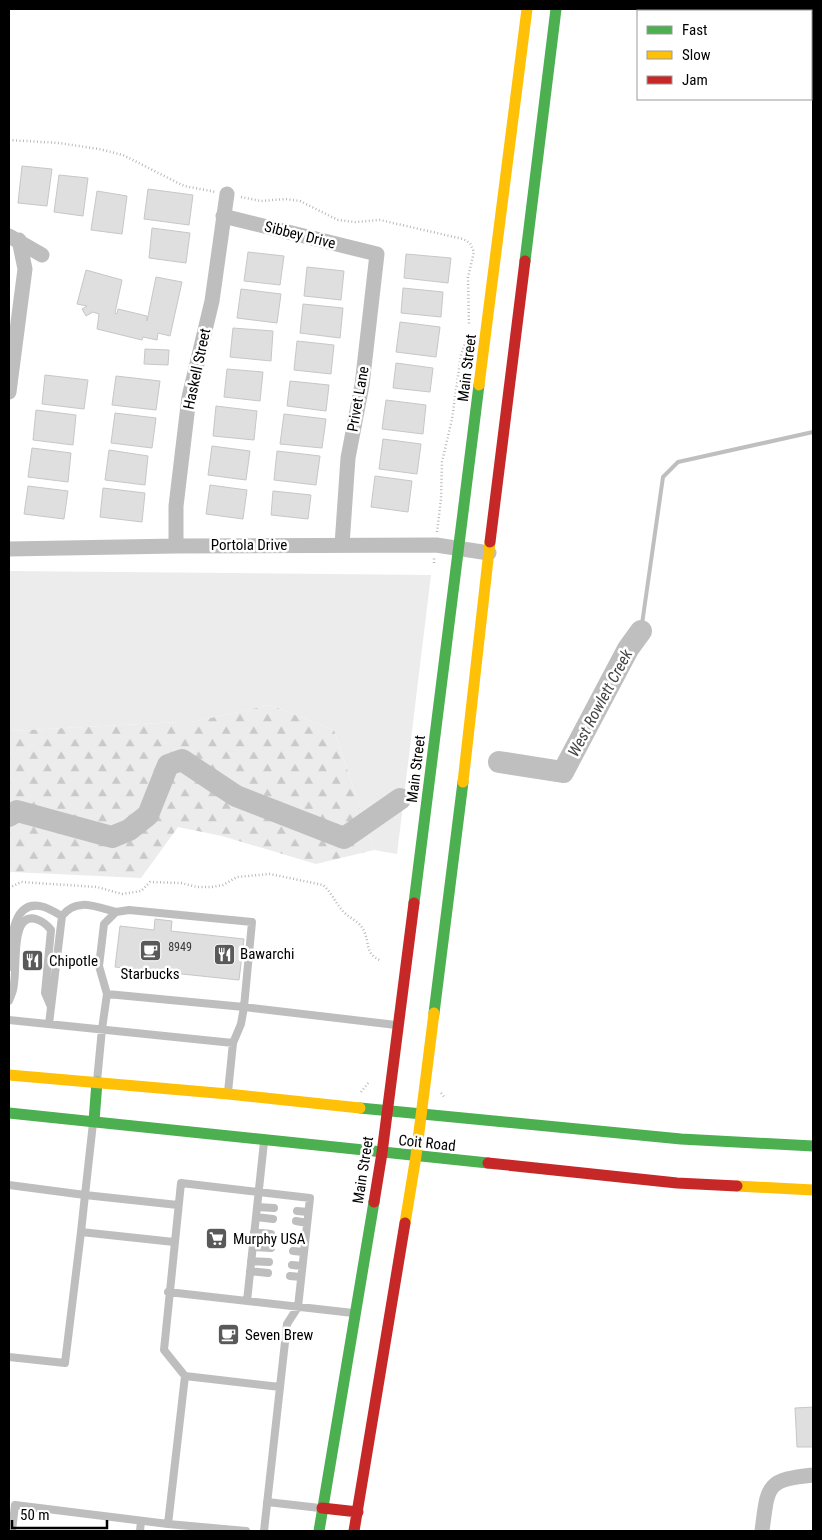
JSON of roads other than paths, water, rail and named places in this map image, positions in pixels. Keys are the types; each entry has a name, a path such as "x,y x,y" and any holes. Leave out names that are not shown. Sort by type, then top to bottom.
{"main road":[{"name":"Main Street","path":"319,1531 382,1154 527,9"},
{"path":"354,1531 422,1115 556,9"},
{"name":"Coit Road","path":"9,1075 228,1094 422,1115 681,1139 813,1146"},
{"path":"94,1121 97,1082"},
{"name":"Coit Road","path":"9,1113 677,1184 813,1190"},
{"path":"322,1508 358,1512"}],"street":[{"name":"Haskell Street","path":"176,546 176,506 189,397 212,301 227,194"},
{"name":"Sibbey Drive","path":"223,216 377,254"},
{"path":"14,238 42,255"},
{"path":"9,392 25,269 14,238"},
{"name":"Privet Lane","path":"342,545 348,458 362,385 377,254"},
{"name":"Portola Drive","path":"9,549 436,545 489,553"},
{"path":"762,1531 767,1495 774,1485 784,1479 813,1475"}],"lane":[{"path":"49,1024 62,916 66,909 74,905 83,904 116,912 129,910 252,922 244,1007 241,1024 233,1043 228,1094"},
{"path":"9,967 12,930 16,919 24,910 34,906 44,907 62,916"},
{"path":"97,1082 107,994 99,966 104,924 116,912"},
{"path":"9,1002 13,990 19,934 22,924 33,918 40,920 51,930 45,993 51,1007"},
{"path":"107,994 244,1007 398,1025"},
{"path":"9,1020 102,1028 233,1043"},
{"path":"9,1357 65,1363 94,1121"},
{"path":"247,1301 264,1140"},
{"path":"264,1531 267,1502 280,1387 287,1324 298,1307 310,1198 181,1183 168,1292 164,1350 185,1376 280,1387"},
{"path":"9,1186 178,1205"},
{"path":"257,1207 274,1208"},
{"path":"297,1211 308,1212"},
{"path":"256,1217 273,1219"},
{"path":"296,1221 307,1222"},
{"path":"81,1232 174,1242"},
{"path":"254,1232 271,1234"},
{"path":"294,1237 305,1238"},
{"path":"253,1247 271,1248"},
{"path":"293,1251 304,1252"},
{"path":"251,1261 269,1262"},
{"path":"292,1265 302,1266"},
{"path":"250,1271 268,1273"},
{"path":"290,1276 301,1277"},
{"path":"168,1292 355,1313"},
{"path":"168,1524 185,1376"},
{"path":"267,1502 322,1508"},
{"path":"12,1531 12,1504 141,1521 246,1531"},
{"path":"140,1531 141,1521"}],"waterway":[{"path":"641,631 663,477 678,462 813,432"},
{"name":"West Rowlett Creek","path":"499,762 563,772 628,649 641,631"},
{"name":"West Rowlett Creek","path":"9,816 17,811 112,837 129,830 148,815 168,765 182,760 236,796 344,838 400,799"}],"place":[{"name":"Starbucks","path":"150,951"},
{"name":"Bawarchi","path":"224,954"},
{"name":"Chipotle","path":"33,961"},
{"name":"Murphy USA","path":"217,1239"},
{"name":"Seven Brew","path":"229,1335"}]}
